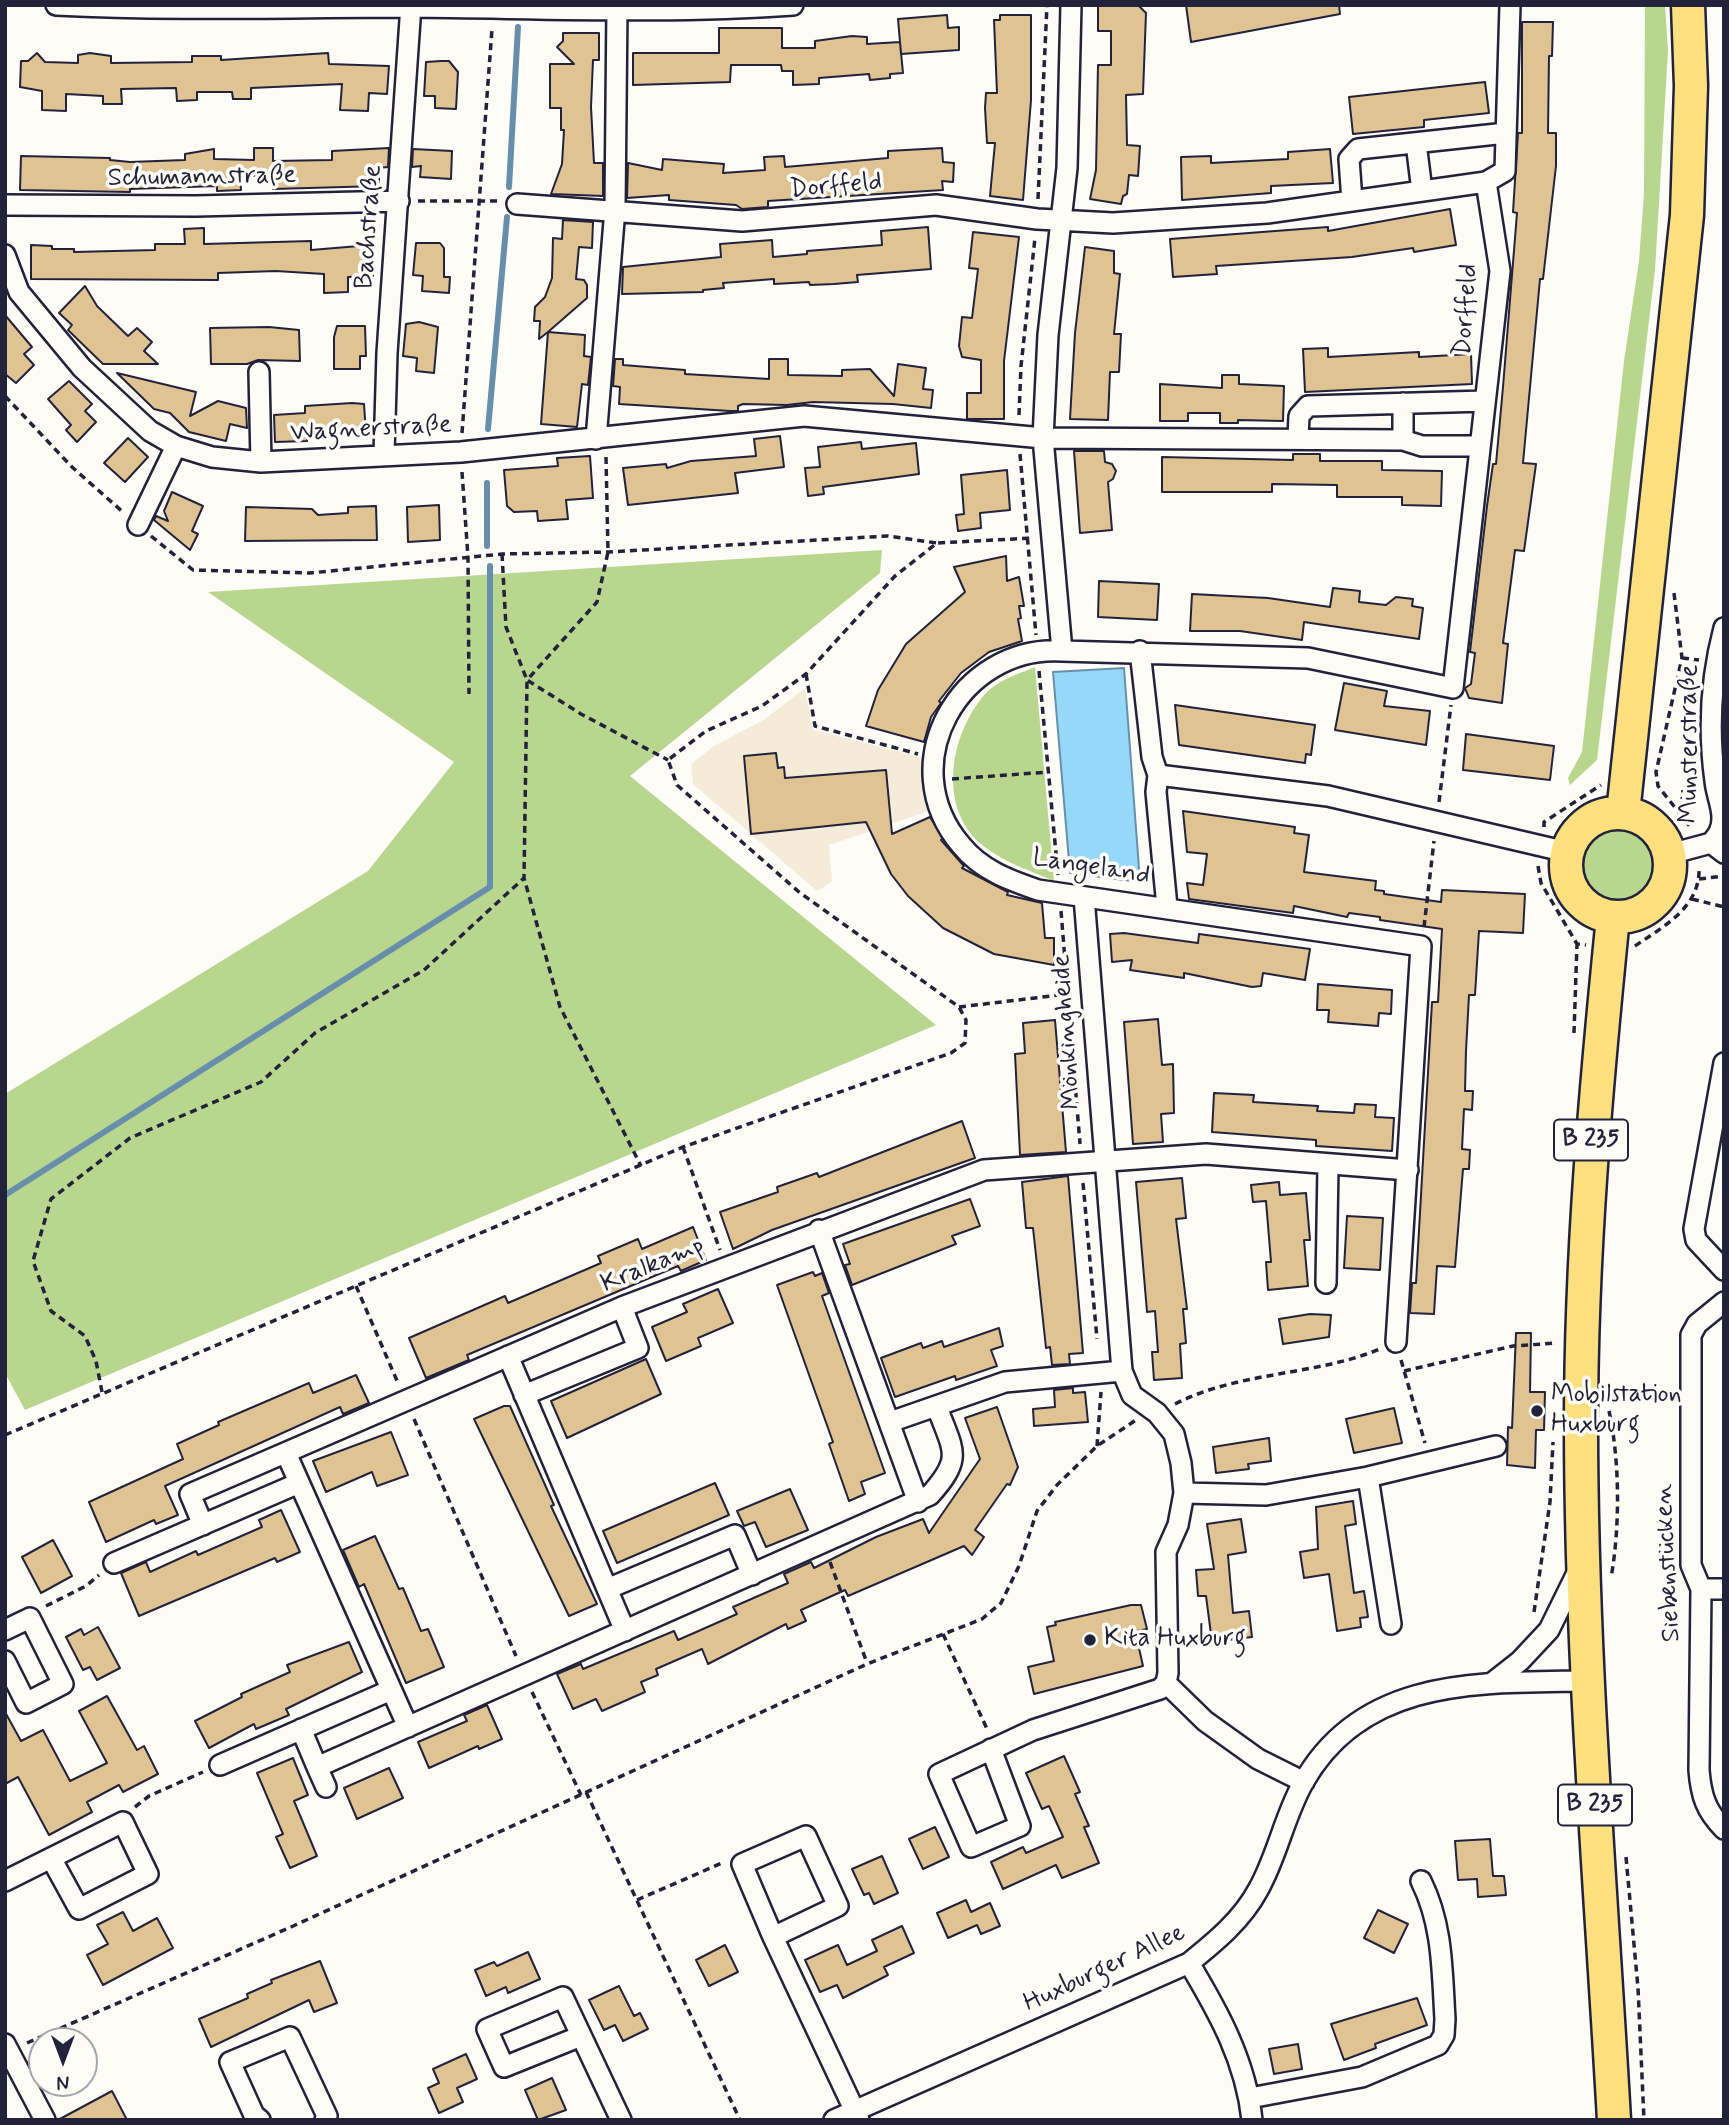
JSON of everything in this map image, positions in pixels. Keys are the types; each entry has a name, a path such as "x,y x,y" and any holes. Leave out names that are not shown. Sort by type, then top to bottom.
{"main road":[{"path":"1637,795 1588,822 1553,858 1566,875 1575,895 1592,910 1613,917 1637,913 1658,900 1667,886 1671,870 1684,859 1644,819 1637,795 1687,215 1691,86 1688,5"},
{"name":"B 235","path":"1613,917 1590,1154 1582,1335 1586,1681 1614,2120"}],"street":[{"path":"56,5 145,9 411,6 530,11 793,5"},
{"path":"1062,651 1043,438 1048,335 1062,221 1070,110 1071,5"},
{"path":"1486,182 1505,171 1510,5"},
{"name":"Bachstraße","path":"384,454 387,353 411,6"},
{"path":"617,8 615,209 601,438 804,416 1043,438 1298,438 1403,440 1422,446 1480,446"},
{"path":"1352,201 1349,159 1358,149 1506,133"},
{"path":"1416,143 1422,191"},
{"name":"Dorffeld","path":"517,204 615,209 742,221 936,205 1037,219 1113,223 1254,214 1486,182 1500,271 1453,688"},
{"name":"Schumannstraße","path":"5,205 196,206 399,201"},
{"name":"Wagnerstraße","path":"5,254 19,292 58,342 150,431 176,446 212,457 261,462 461,452 601,438"},
{"name":"Wagnerstraße","path":"259,372 261,462"},
{"path":"1298,438 1299,416 1308,406 1485,401"},
{"path":"1403,403 1403,440"},
{"path":"138,525 176,446"},
{"name":"Münsterstraße","path":"1717,848 1722,817 1715,780 1713,710 1715,662 1724,628"},
{"name":"Langeland","path":"1421,946 1167,907 1060,894 1011,881 976,860 947,825 934,780 934,759 944,723 960,694 996,664 1037,650 1308,657 1453,688"},
{"name":"Langeland","path":"1140,651 1152,757 1158,775 1156,792 1167,907"},
{"path":"1158,775 1328,796 1436,822 1553,858"},
{"path":"1684,859 1717,848"},
{"name":"Mönkingheide","path":"1084,897 1122,1371"},
{"path":"1396,1342 1421,946"},
{"path":"1724,1063 1695,1229 1696,1240 1724,1270"},
{"path":"1104,1163 1206,1154 1328,1166 1408,1170"},
{"name":"Kralkamp","path":"204,1525 190,1494 622,1307 726,1265 984,1170 1104,1163"},
{"path":"1326,1283 1328,1166"},
{"path":"819,1230 918,1502"},
{"name":"Siebenstücken","path":"1724,1302 1697,1324 1691,1335 1691,1565 1701,1589 1701,1796 1710,1815 1724,1829"},
{"path":"524,1395 638,1348 622,1307"},
{"path":"508,1356 625,1631"},
{"path":"890,1422 1005,1382 1122,1371 1132,1395 1157,1413 1167,1424 1178,1445 1184,1493 1178,1525 1167,1552 1166,1683 1160,1689 1033,1730 993,1748 939,1774 971,1847 1020,1826 993,1748"},
{"path":"317,1767 918,1502 930,1495 953,1463 953,1451 937,1407"},
{"path":"1184,1493 1266,1494 1368,1477 1496,1446"},
{"path":"286,1453 408,1727"},
{"path":"1368,1477 1391,1624"},
{"path":"114,1563 299,1483"},
{"path":"607,1589 736,1535 752,1575"},
{"path":"1492,1683 1520,1661 1549,1630 1583,1562"},
{"path":"1701,1589 1724,1589"},
{"path":"5,1630 30,1618 64,1684 26,1703 5,1661"},
{"name":"Huxburger Allee","path":"834,2120 857,2115 1189,1963 1225,1933 1258,1891 1304,1782 1340,1736 1376,1711 1415,1694 1472,1683 1586,1681"},
{"path":"1166,1683 1205,1721 1258,1759 1304,1782"},
{"path":"220,1765 391,1689"},
{"path":"302,1729 326,1787"},
{"path":"5,1881 51,1858 124,1822 148,1874 79,1909 51,1858"},
{"path":"773,1937 838,1906 806,1836 742,1864 773,1937 857,2115"},
{"path":"1250,2098 1363,2077 1438,2045 1444,2035 1445,2020 1439,1927 1433,1905 1421,1881"},
{"path":"1189,1963 1226,2026 1250,2098 1252,2120"},
{"path":"581,2036 504,2067 487,2029 563,1997 621,2120"},
{"path":"260,2120 254,2115 230,2062 290,2037 327,2116 325,2120"},
{"path":"7,2047 45,2120"}],"path":[{"path":"1047,5 1037,219 1021,366 1019,436 1101,1372 1102,1406 1097,1446"},
{"path":"469,694 468,557 461,452 493,9"},
{"path":"399,201 481,199 517,204"},
{"path":"5,396 72,467 193,570 310,573 502,554 608,552 888,536 937,543 1052,537"},
{"path":"527,680 597,602 608,552 601,438"},
{"path":"668,760 706,731 762,706 806,674 895,576 937,543"},
{"path":"502,554 506,627 527,680 524,878 560,1007 641,1166"},
{"path":"1637,795 1656,772 1682,658 1674,590"},
{"path":"806,674 816,726 934,759"},
{"path":"5,1435 683,1147 951,1053 965,1043 966,1020 959,1007 799,892 677,785 668,760 591,719 527,680"},
{"path":"1421,946 1453,688"},
{"path":"934,780 1048,772"},
{"path":"1544,828 1545,822 1605,783 1684,815 1694,832"},
{"path":"1553,858 1537,873 1577,944 1574,1034"},
{"path":"1684,859 1699,879"},
{"path":"1699,879 1724,876"},
{"path":"102,1393 96,1361 85,1336 51,1311 33,1261 51,1199 131,1138 261,1082 315,1033 424,970 524,878"},
{"path":"1634,947 1671,921 1691,899 1699,879"},
{"path":"1691,899 1724,907"},
{"path":"1577,944 1587,945"},
{"path":"959,1007 1093,993"},
{"path":"683,1147 726,1265"},
{"path":"356,1286 525,1676 581,1795"},
{"path":"7,2047 292,1927 867,1664 982,1619 1002,1602 1019,1566 1037,1511 1057,1485 1097,1446 1128,1423 1157,1413 1192,1395 1265,1377 1349,1362 1396,1342 1430,1462"},
{"path":"1404,1371 1513,1346 1559,1342"},
{"path":"1607,1402 1615,1437 1616,1550 1609,1590"},
{"path":"823,1544 867,1664"},
{"path":"30,1618 54,1600 86,1586 114,1563"},
{"path":"943,1634 993,1748"},
{"path":"124,1822 132,1810 149,1796 220,1765"},
{"path":"586,1792 740,2120"},
{"path":"1625,1851 1638,1988 1644,2120"},
{"path":"637,1900 730,1860 742,1864"}],"shaded area":[{"path":"805,688 813,730 924,758 925,783 932,810 829,845 832,882 817,891 693,784 691,764 714,746 765,719"}],"green space":[{"path":"1645,5 1665,5 1668,51 1655,270 1597,760 1570,785 1568,778 1582,752 1624,361 1639,261 1644,193"},
{"path":"882,550 880,573 630,776 936,1025 25,1410 5,1373 5,1094 368,871 454,762 208,592"},
{"path":"1035,667 1054,881 994,853 971,833 960,816 953,776 961,735 981,699 1006,679"},
{"path":"1611,827 1627,827 1641,833 1652,844 1658,858 1658,874 1652,888 1641,899 1627,905 1611,905 1597,899 1586,888 1580,874 1580,858 1586,844 1597,833"}],"water":[{"path":"1124,668 1140,882 1070,873 1053,672"}],"building":[{"path":"1098,5 1138,5 1146,13 1143,94 1126,95 1127,145 1140,146 1138,176 1129,175 1127,194 1123,196 1121,204 1090,199 1096,170 1098,65 1111,65 1111,31 1098,31"},
{"path":"1186,5 1339,5 1340,14 1191,42"},
{"path":"947,15 948,28 959,27 959,50 901,54 898,19"},
{"path":"1000,15 1031,15 1031,100 1023,200 990,196 995,143 987,143 985,108 986,93 997,93 994,20 1000,20"},
{"path":"1522,22 1553,22 1552,56 1549,56 1548,133 1556,133 1556,166 1543,279 1540,279 1523,463 1536,464 1524,551 1515,550 1503,643 1508,644 1502,703 1469,698 1465,688 1471,684 1475,653 1470,652 1487,506 1493,464 1496,464 1503,387 1517,213 1513,212 1518,133 1522,133"},
{"path":"719,28 782,28 782,48 815,48 815,41 852,36 867,37 867,44 900,42 903,73 890,74 890,78 870,80 869,74 819,78 819,84 793,85 793,71 782,71 781,65 731,65 730,82 633,85 633,53 719,53"},
{"path":"563,33 599,33 599,60 593,60 591,107 594,163 603,163 603,196 551,194 562,164 564,130 561,130 561,108 550,108 550,64 574,64 557,47 563,41"},
{"path":"37,53 45,62 78,63 78,55 90,53 111,56 111,63 192,62 192,56 221,56 221,60 328,53 329,64 389,66 387,94 369,93 368,111 340,110 342,84 251,88 251,99 233,99 232,92 197,92 197,100 177,101 176,88 121,89 122,104 103,104 103,96 66,94 66,111 42,110 42,91 20,87 21,61 28,61"},
{"path":"449,61 458,72 456,109 435,108 435,96 424,96 426,62"},
{"path":"1485,82 1489,113 1424,120 1424,127 1353,134 1349,97"},
{"path":"254,148 273,148 273,161 332,160 332,151 389,148 388,167 379,168 379,186 273,189 273,175 240,176 241,190 217,191 217,186 130,189 130,192 20,190 21,156 110,158 130,162 185,160 185,154 214,149 214,159 254,160"},
{"path":"942,148 943,162 954,163 953,182 942,181 943,190 768,201 768,207 742,209 736,205 669,200 669,195 627,198 628,163 662,170 663,159 724,164 723,173 765,170 764,157 784,156 785,167 888,158 888,151"},
{"path":"413,149 452,151 451,179 420,177 421,166 412,167"},
{"path":"1330,149 1333,183 1271,186 1271,193 1182,200 1181,157 1211,156 1211,163 1288,159 1288,152"},
{"path":"1450,209 1456,245 1414,252 1413,248 1352,257 1216,266 1217,274 1173,277 1170,239 1328,227 1328,231"},
{"path":"563,220 593,222 592,248 579,247 576,279 584,280 587,285 587,298 539,339 540,321 534,321 535,307 545,297 552,278 553,238 562,239"},
{"path":"928,227 931,269 857,275 858,282 834,284 774,284 774,279 723,283 724,288 703,292 622,294 623,267 721,257 720,244 772,240 773,257 807,254 807,251 882,245 881,231"},
{"path":"204,228 204,244 311,241 311,250 359,246 372,248 373,276 348,277 348,292 324,293 324,274 276,271 218,273 218,280 31,279 31,245 74,249 74,252 155,250 155,244 185,244 184,229"},
{"path":"973,232 1019,237 1004,361 1004,419 967,419 967,393 981,393 981,360 962,357 959,346 962,317 972,318 978,269 969,268"},
{"path":"416,243 440,243 444,248 444,277 450,277 449,293 422,291 423,276 413,275"},
{"path":"1085,247 1114,251 1114,273 1120,274 1114,334 1121,334 1119,372 1110,372 1108,420 1070,419 1075,333"},
{"path":"85,286 97,306 128,336 137,328 152,342 144,351 158,364 103,364 68,330 72,325 59,313"},
{"path":"5,315 32,347 24,354 34,365 16,383 5,374"},
{"path":"419,322 438,327 434,373 416,371 417,358 403,356 406,324"},
{"path":"337,326 365,326 366,356 360,356 360,369 334,369 334,337"},
{"path":"269,327 299,330 300,361 258,360 247,364 211,364 210,328"},
{"path":"548,332 585,335 584,356 591,357 588,385 582,384 577,427 541,424"},
{"path":"1328,348 1328,357 1419,352 1419,357 1471,354 1472,384 1305,392 1303,349"},
{"path":"615,359 623,359 623,365 685,370 685,374 769,379 769,359 788,359 788,375 842,376 842,370 870,369 894,396 898,364 926,368 923,389 933,390 931,408 813,402 787,405 743,404 738,406 738,411 730,411 619,404 620,387 613,386"},
{"path":"117,373 196,392 190,416 218,401 246,408 247,428 230,424 226,441 189,432 170,413 154,409"},
{"path":"1222,375 1239,375 1239,384 1284,386 1283,421 1238,420 1238,423 1220,423 1220,413 1188,413 1188,421 1160,421 1160,384 1222,388"},
{"path":"69,381 92,404 85,411 96,422 77,442 66,430 71,425 48,399"},
{"path":"364,404 366,434 307,437 307,441 275,442 274,415 305,413 305,406"},
{"path":"780,436 784,467 735,473 738,493 628,505 623,468 666,464 667,468 691,461 756,456 754,439"},
{"path":"128,438 148,457 125,482 104,463"},
{"path":"861,442 862,449 916,443 919,474 823,487 824,494 808,496 805,468 820,467 818,447"},
{"path":"1074,451 1104,451 1105,462 1112,464 1116,471 1113,479 1108,482 1112,530 1080,533"},
{"path":"1293,454 1320,454 1320,461 1382,461 1382,470 1442,471 1441,506 1402,505 1402,497 1337,497 1337,485 1272,484 1272,492 1162,492 1162,457 1293,460"},
{"path":"590,456 593,498 566,500 568,519 538,521 537,511 514,512 507,506 504,470 558,466 557,458"},
{"path":"1007,470 1010,510 980,513 981,528 958,531 956,515 964,514 961,475"},
{"path":"172,492 203,506 192,531 198,534 190,550 154,520 156,516 168,521 164,511"},
{"path":"439,505 440,540 408,542 407,507"},
{"path":"376,506 377,540 245,541 246,507 312,509 318,515 348,513 348,507"},
{"path":"1006,556 1007,581 1019,577 1024,606 1019,606 1021,618 1018,619 1022,641 989,652 961,673 939,701 941,703 931,717 924,742 866,726 878,690 906,644 965,592 954,567"},
{"path":"1099,581 1159,584 1157,620 1098,617"},
{"path":"1333,588 1360,591 1359,602 1386,605 1396,597 1413,599 1412,606 1423,608 1419,639 1304,622 1302,640 1240,631 1190,631 1192,594 1268,598 1330,607"},
{"path":"1344,683 1387,691 1384,706 1430,711 1426,745 1335,730"},
{"path":"1175,705 1315,725 1311,755 1306,754 1305,763 1179,745"},
{"path":"1466,734 1554,746 1550,780 1463,770"},
{"path":"776,753 778,768 784,767 785,778 886,770 892,834 930,817 943,838 941,840 964,866 962,868 1008,892 1007,895 1042,903 1045,938 1054,938 1054,965 994,954 943,928 908,896 891,874 866,822 751,834 744,756"},
{"path":"1183,811 1295,827 1294,833 1309,835 1304,872 1376,881 1375,890 1384,891 1384,894 1441,902 1442,890 1525,894 1523,933 1479,931 1475,995 1469,995 1466,1051 1465,1091 1473,1091 1472,1110 1464,1109 1462,1149 1470,1150 1469,1169 1463,1169 1455,1267 1437,1266 1434,1314 1410,1313 1412,1283 1416,1283 1432,1002 1438,1002 1442,929 1349,913 1347,917 1294,906 1293,913 1189,899 1187,883 1203,885 1207,854 1187,852"},
{"path":"1124,933 1198,943 1199,934 1310,949 1305,980 1263,973 1261,986 1252,987 1184,973 1184,978 1130,970 1132,960 1112,962 1110,934"},
{"path":"1318,984 1392,990 1391,1014 1379,1013 1378,1026 1328,1022 1329,1010 1317,1010"},
{"path":"1158,1019 1162,1065 1173,1064 1174,1113 1161,1114 1163,1142 1133,1144 1124,1022"},
{"path":"1055,1020 1066,1152 1020,1155 1015,1054 1025,1053 1023,1023"},
{"path":"1214,1093 1254,1095 1253,1102 1318,1106 1317,1111 1354,1113 1355,1104 1376,1105 1375,1117 1394,1118 1392,1151 1316,1146 1316,1140 1212,1132"},
{"path":"962,1121 975,1158 772,1230 733,1249 720,1212 778,1192 777,1187 817,1173 819,1177"},
{"path":"1068,1176 1083,1353 1069,1354 1070,1364 1052,1365 1050,1347 1046,1348 1033,1228 1026,1228 1022,1182"},
{"path":"1182,1178 1186,1218 1176,1219 1187,1309 1183,1309 1186,1343 1180,1344 1182,1378 1154,1380 1152,1352 1158,1352 1155,1311 1147,1312 1136,1182"},
{"path":"1279,1182 1280,1195 1306,1193 1310,1240 1304,1240 1308,1286 1268,1290 1266,1262 1271,1262 1266,1201 1253,1202 1251,1185"},
{"path":"970,1199 980,1226 952,1236 956,1244 852,1285 845,1265 850,1264 843,1244"},
{"path":"1347,1216 1383,1218 1380,1270 1344,1268"},
{"path":"693,1227 706,1260 681,1271 678,1266 467,1355 469,1360 426,1378 409,1338 505,1296 508,1303 601,1263 598,1256 638,1239 642,1249"},
{"path":"813,1272 815,1276 822,1273 829,1293 822,1296 885,1473 861,1482 865,1494 849,1501 829,1444 833,1442 777,1285"},
{"path":"718,1289 733,1323 698,1338 701,1346 666,1361 652,1327 687,1312 683,1304"},
{"path":"1310,1314 1331,1315 1329,1337 1283,1344 1279,1319"},
{"path":"999,1328 1003,1346 991,1350 997,1366 956,1380 955,1376 895,1397 881,1358 921,1343 923,1348 942,1341 944,1347"},
{"path":"1516,1333 1531,1333 1530,1392 1545,1392 1544,1430 1536,1430 1535,1468 1507,1465 1508,1427 1512,1428"},
{"path":"646,1359 661,1394 567,1438 551,1401"},
{"path":"356,1375 369,1403 343,1414 340,1407 165,1486 178,1515 156,1524 154,1520 106,1542 89,1502 183,1459 177,1444 219,1425 218,1422 309,1383 313,1393"},
{"path":"1073,1388 1073,1393 1085,1392 1088,1422 1034,1426 1033,1409 1055,1407 1054,1390"},
{"path":"510,1406 554,1505 551,1506 597,1604 569,1616 474,1419"},
{"path":"997,1407 1018,1467 1010,1485 1007,1484 975,1530 984,1537 972,1555 964,1546 848,1596 845,1590 801,1610 806,1621 788,1629 786,1624 708,1664 702,1649 656,1669 658,1675 641,1682 645,1692 602,1711 596,1699 573,1709 557,1674 581,1664 583,1669 674,1631 678,1640 737,1614 733,1607 788,1583 784,1574 811,1562 814,1568 876,1537 923,1519 929,1533 980,1459 965,1418"},
{"path":"1394,1408 1402,1443 1354,1453 1346,1419"},
{"path":"391,1432 408,1475 377,1486 372,1472 326,1492 313,1461"},
{"path":"1269,1438 1271,1461 1248,1464 1249,1469 1216,1473 1213,1447"},
{"path":"715,1483 729,1515 617,1563 603,1531"},
{"path":"790,1489 808,1530 766,1547 755,1522 744,1526 737,1511"},
{"path":"1353,1501 1356,1524 1345,1526 1354,1593 1364,1591 1368,1617 1360,1618 1361,1627 1337,1631 1329,1574 1304,1578 1300,1552 1318,1549 1316,1507"},
{"path":"281,1510 300,1552 277,1562 275,1558 139,1616 121,1573 146,1562 150,1572 196,1551 198,1555 262,1527 259,1520"},
{"path":"1241,1519 1246,1552 1228,1555 1233,1613 1249,1611 1252,1637 1212,1642 1206,1596 1198,1596 1196,1570 1214,1569 1207,1524"},
{"path":"375,1536 399,1589 403,1588 421,1631 428,1629 444,1667 406,1683 364,1584 359,1587 343,1550"},
{"path":"53,1540 72,1576 41,1593 22,1557"},
{"name":"Kita Huxburg","path":"1141,1605 1147,1629 1137,1631 1136,1635 1143,1666 1034,1694 1028,1667 1054,1661 1047,1627 1056,1625 1055,1622"},
{"path":"98,1627 120,1668 97,1680 90,1667 83,1670 66,1637 81,1629 84,1635"},
{"path":"349,1642 362,1672 286,1709 289,1715 256,1729 254,1724 209,1748 195,1721 242,1697 241,1694 290,1672 287,1665"},
{"path":"107,1696 137,1750 144,1746 158,1774 123,1792 119,1785 87,1802 92,1812 49,1835 18,1777 5,1784 5,1712 21,1741 43,1730 70,1781 107,1763 79,1711"},
{"path":"487,1705 502,1739 479,1749 478,1746 429,1768 418,1742 467,1721 464,1715"},
{"path":"1064,1756 1080,1792 1075,1794 1089,1826 1084,1827 1099,1863 1062,1878 1056,1865 1003,1889 991,1862 1023,1847 1026,1853 1063,1837 1049,1806 1042,1809 1026,1773"},
{"path":"293,1758 308,1795 294,1801 317,1856 290,1868 276,1837 283,1834 257,1773"},
{"path":"389,1768 403,1798 357,1819 344,1788"},
{"path":"935,1827 949,1857 923,1869 909,1839"},
{"path":"1490,1839 1493,1876 1504,1876 1506,1895 1478,1897 1477,1879 1458,1880 1455,1841"},
{"path":"882,1856 898,1893 874,1904 869,1893 864,1895 852,1869"},
{"path":"966,1900 971,1912 990,1903 1000,1926 981,1934 977,1925 948,1938 937,1913"},
{"path":"1378,1910 1408,1924 1394,1953 1364,1938"},
{"path":"123,1912 133,1931 157,1918 173,1948 103,1985 87,1955 108,1944 97,1925"},
{"path":"902,1926 914,1953 884,1967 888,1975 843,1998 837,1985 820,1992 805,1960 838,1945 847,1965 877,1951 872,1940"},
{"path":"725,1945 738,1972 709,1986 696,1960"},
{"path":"528,1952 540,1979 508,1993 506,1987 486,1996 475,1970 494,1962 497,1966"},
{"path":"320,1961 337,2003 314,2012 309,2000 211,2047 199,2019 248,1998 247,1994 272,1983 271,1980"},
{"path":"619,1986 634,2016 640,2013 648,2029 623,2041 615,2025 604,2030 589,2000"},
{"path":"1417,1998 1427,2025 1375,2044 1376,2048 1344,2060 1331,2024"},
{"path":"1298,2044 1302,2069 1274,2074 1269,2049"},
{"path":"466,2054 477,2079 457,2088 463,2102 439,2113 428,2088 439,2083 433,2069"},
{"path":"552,2078 566,2110 538,2120 525,2090"},
{"path":"112,2091 127,2120 58,2120"}],"waterway":[{"path":"509,187 518,27"},
{"path":"488,429 507,217"},
{"path":"487,483 487,546"},
{"path":"5,1195 490,887 490,566"}],"place":[{"name":"Mobilstation Huxburg","path":"1537,1411"},
{"name":"Kita Huxburg","path":"1090,1640"}]}
